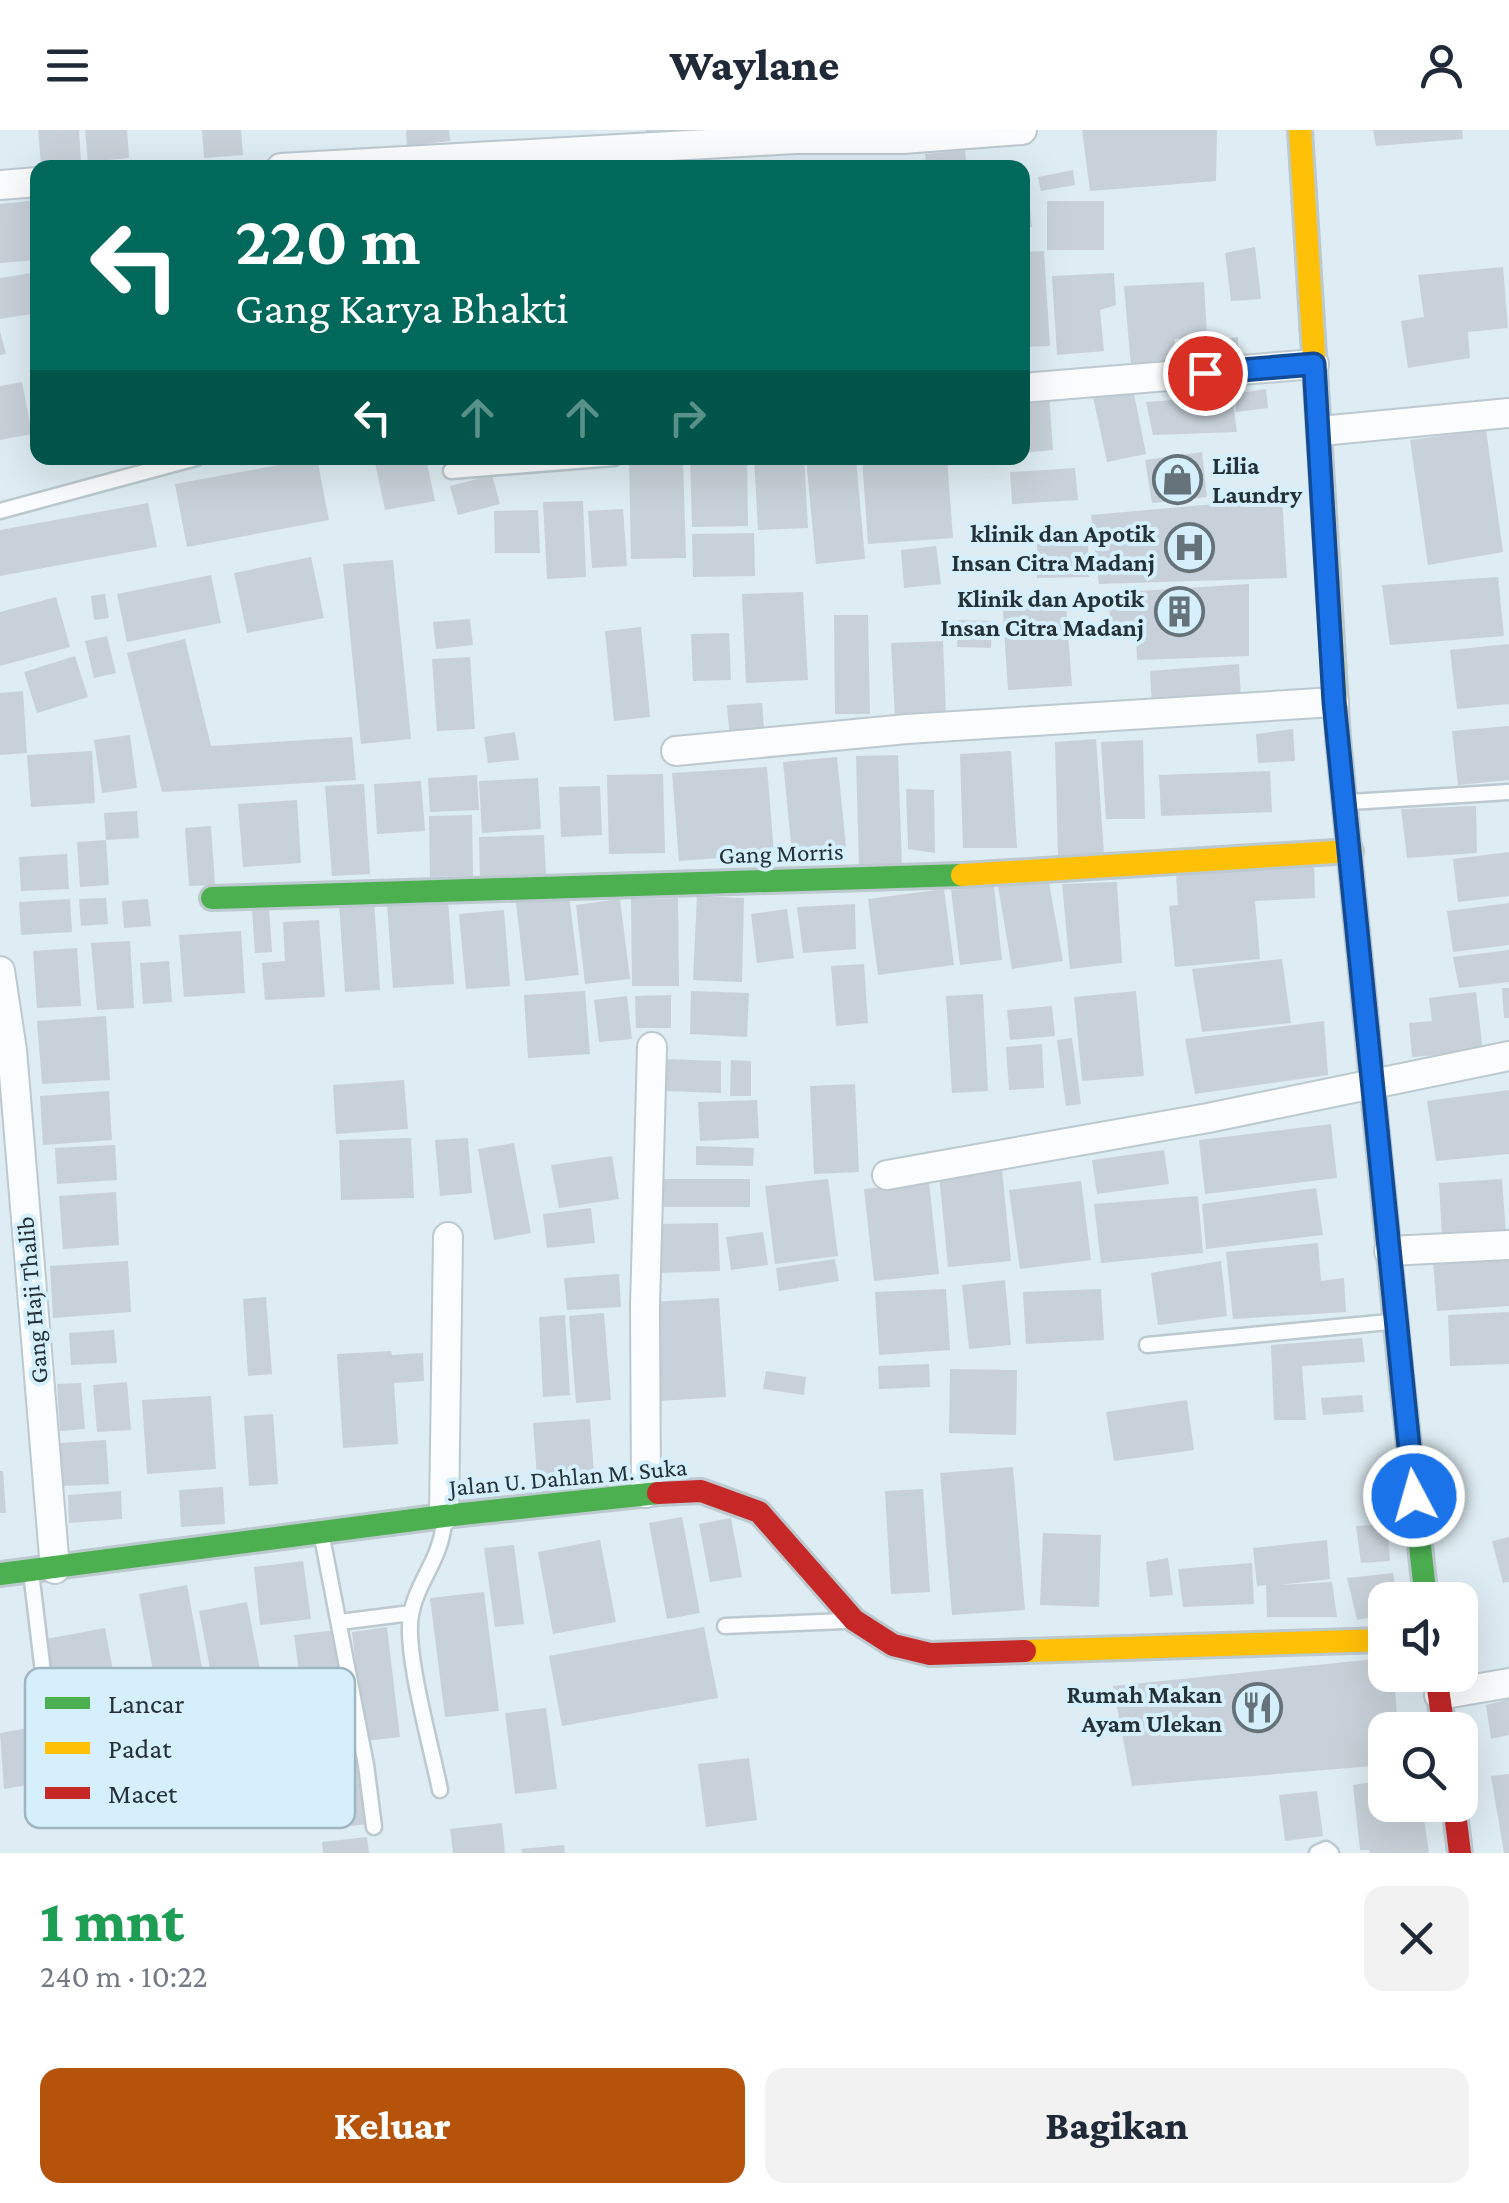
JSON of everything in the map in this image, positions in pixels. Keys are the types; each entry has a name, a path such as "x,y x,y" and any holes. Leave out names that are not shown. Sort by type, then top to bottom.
{"street":[{"path":"547,160 614,158 796,139 903,139 1022,130"},
{"path":"1300,130 1334,702 1424,1582"},
{"path":"0,185 30,183"},
{"path":"1030,387 1314,364"},
{"path":"1320,431 1509,413"},
{"path":"676,751 907,729 1334,702"},
{"name":"Gang Morris","path":"212,898 924,876 1352,850"},
{"name":"Gang Haji Thalib","path":"0,972 12,1050 43,1571"},
{"path":"646,1493 644,1306 652,1047"},
{"path":"887,1174 1208,1118 1509,1056"},
{"path":"444,1516 448,1237"},
{"path":"1389,1251 1509,1246"},
{"name":"Jalan U. Dahlan M. Suka","path":"0,1574 444,1516 646,1493 701,1491 759,1512 854,1620 894,1645 930,1654 1368,1641"},
{"path":"1478,1684 1509,1683"},
{"path":"1456,1822 1460,1853"}],"lane":[{"path":"0,511 170,465"},
{"path":"450,471 526,465"},
{"path":"1346,802 1509,792"},
{"path":"1147,1345 1395,1322"},
{"path":"440,1790 411,1646 410,1614 442,1540 444,1516"},
{"path":"321,1531 348,1668"},
{"path":"43,1571 46,1668"},
{"path":"340,1622 410,1614"},
{"path":"725,1626 854,1620"},
{"path":"355,1712 374,1827"},
{"path":"1317,1853 1326,1849 1331,1853"}],"building":[{"path":"38,130 79,130 81,160 41,160"},
{"path":"85,130 127,130 129,158 88,160"},
{"path":"202,130 241,130 243,155 204,158"},
{"path":"406,130 449,130 450,141 407,146"},
{"path":"646,130 713,130 646,137"},
{"path":"1082,130 1217,130 1216,181 1090,191"},
{"path":"1373,130 1462,130 1463,139 1376,146"},
{"path":"965,150 966,160 926,160 925,154"},
{"path":"1073,170 1075,185 1041,191 1038,177"},
{"path":"30,201 30,261 0,263 0,204"},
{"path":"1047,201 1104,201 1104,250 1047,250"},
{"path":"1255,247 1261,299 1231,301 1225,253"},
{"path":"1044,251 1050,346 1030,347 1030,252"},
{"path":"1503,267 1508,328 1468,332 1470,358 1408,368 1401,321 1424,317 1418,275"},
{"path":"30,273 30,314 0,319 0,278"},
{"path":"1114,273 1116,305 1100,310 1104,351 1057,355 1052,276"},
{"path":"1204,282 1207,337 1175,339 1172,364 1131,367 1124,286"},
{"path":"0,331 6,354 0,355"},
{"path":"1238,337 1238,361 1177,367 1176,345"},
{"path":"22,382 30,434 0,440 0,386"},
{"path":"1132,384 1146,454 1107,462 1092,392"},
{"path":"1266,389 1268,408 1236,412 1234,394"},
{"path":"1049,395 1053,450 1030,452 1030,396"},
{"path":"1232,396 1237,432 1153,435 1146,402"},
{"path":"1486,430 1503,552 1428,565 1410,440"},
{"name":"Lilia Laundry","path":"1202,452 1207,497 1152,503 1145,460"},
{"path":"279,465 318,465 329,520 187,547 175,484"},
{"path":"375,465 427,465 435,501 385,510"},
{"path":"629,465 683,465 686,558 631,559"},
{"path":"690,465 747,465 748,526 692,527"},
{"path":"754,465 804,465 808,528 758,530"},
{"path":"807,465 857,465 865,559 816,564"},
{"path":"862,465 948,465 953,538 868,544"},
{"path":"1075,468 1078,500 1012,504 1010,472"},
{"path":"492,475 500,504 458,515 450,486"},
{"name":"klinik dan Apotik Insan Citra Madanj","path":"1282,498 1287,578 1099,584 1091,515"},
{"path":"583,501 586,577 547,579 543,502"},
{"path":"148,503 157,547 0,576 0,530"},
{"path":"623,509 627,566 592,568 588,511"},
{"path":"538,510 540,553 495,553 494,511"},
{"path":"754,533 755,576 693,577 692,534"},
{"path":"1037,544 1088,544 1089,577 1037,578"},
{"path":"936,546 941,584 904,588 901,550"},
{"path":"311,557 324,618 247,633 234,573"},
{"path":"393,560 411,739 361,744 343,564"},
{"path":"211,575 221,623 127,642 117,594"},
{"path":"1498,577 1504,636 1390,645 1382,585"},
{"name":"Klinik dan Apotik Insan Citra Madanj","path":"1249,584 1249,656 1137,660 1136,631 1112,632 1107,593"},
{"path":"803,592 808,680 746,683 742,594"},
{"path":"1065,593 1072,686 1008,690 1002,597"},
{"path":"105,594 109,618 94,620 91,596"},
{"path":"56,597 70,647 0,666 0,612"},
{"path":"834,615 868,615 870,714 835,714"},
{"path":"470,619 473,645 436,649 433,622"},
{"path":"958,620 992,621 991,648 957,647"},
{"path":"641,627 650,717 614,721 605,631"},
{"path":"729,633 731,680 693,681 691,634"},
{"path":"107,636 116,673 94,678 85,641"},
{"path":"185,639 211,746 352,737 356,780 162,792 127,653"},
{"path":"943,641 946,715 895,717 891,643"},
{"path":"1509,644 1509,704 1457,709 1450,650"},
{"path":"75,656 88,697 37,713 24,672"},
{"path":"470,657 475,729 437,731 432,659"},
{"path":"1239,664 1241,699 1152,705 1150,671"},
{"path":"23,691 27,753 0,755 0,693"},
{"path":"762,703 765,739 730,742 727,705"},
{"path":"1509,726 1509,780 1458,785 1452,731"},
{"path":"1293,729 1295,761 1258,763 1256,734"},
{"path":"515,732 519,760 488,763 484,737"},
{"path":"130,735 137,788 102,793 94,740"},
{"path":"1096,739 1104,854 1058,856 1055,742"},
{"path":"1143,740 1145,819 1106,819 1101,742"},
{"path":"92,751 95,803 31,807 27,755"},
{"path":"1011,751 1017,848 963,848 960,754"},
{"path":"898,755 902,866 859,867 856,756"},
{"path":"837,757 846,847 792,853 783,762"},
{"path":"767,767 774,854 679,861 672,773"},
{"path":"1270,771 1272,812 1161,816 1159,775"},
{"path":"663,774 665,853 609,854 607,775"},
{"path":"477,775 479,810 430,812 428,778"},
{"path":"538,778 541,829 482,833 479,781"},
{"path":"421,781 425,831 377,834 374,784"},
{"path":"364,784 370,874 332,876 325,786"},
{"path":"600,786 602,835 561,837 559,787"},
{"path":"906,789 934,790 935,853 908,849"},
{"path":"297,800 301,863 243,867 238,804"},
{"path":"1476,806 1477,853 1407,858 1401,809"},
{"path":"137,811 139,838 106,840 104,813"},
{"path":"472,815 473,876 430,877 429,816"},
{"path":"211,826 215,885 189,886 185,828"},
{"path":"544,835 546,876 480,878 479,837"},
{"path":"106,840 109,885 80,887 77,842"},
{"path":"1509,852 1509,896 1458,902 1453,859"},
{"path":"67,854 69,889 21,891 19,857"},
{"path":"1314,864 1315,898 1255,901 1260,959 1175,967 1169,906 1178,905 1176,874"},
{"path":"1048,877 1063,961 1012,969 998,886"},
{"path":"1117,882 1122,963 1070,969 1062,884"},
{"path":"994,886 1002,960 960,965 951,890"},
{"path":"944,889 954,965 878,975 868,899"},
{"path":"569,896 579,975 525,981 516,902"},
{"path":"697,896 744,898 742,982 693,980"},
{"path":"106,898 108,924 81,926 79,899"},
{"path":"678,898 679,986 632,986 631,899"},
{"path":"70,899 72,932 21,935 19,902"},
{"path":"148,899 151,926 124,928 122,901"},
{"path":"620,899 630,979 585,984 576,905"},
{"path":"374,900 380,990 345,992 339,902"},
{"path":"448,900 454,984 393,988 387,904"},
{"path":"1509,903 1509,945 1453,952 1447,911"},
{"path":"855,904 856,949 803,953 797,907"},
{"path":"269,907 272,952 255,953 252,908"},
{"path":"787,909 794,958 757,963 751,914"},
{"path":"504,910 510,986 466,989 459,914"},
{"path":"319,920 325,997 265,1000 262,963 285,961 283,922"},
{"path":"241,931 245,993 184,997 179,935"},
{"path":"130,941 134,1008 97,1010 91,943"},
{"path":"77,948 81,1006 37,1008 33,951"},
{"path":"1509,950 1509,982 1459,988 1453,957"},
{"path":"1282,959 1291,1023 1202,1032 1192,969"},
{"path":"169,961 172,1002 143,1004 140,963"},
{"path":"864,964 868,1023 836,1026 831,966"},
{"path":"1502,988 1509,988 1509,1018 1504,1018"},
{"path":"585,991 590,1054 528,1058 524,995"},
{"path":"691,991 749,993 747,1037 690,1034"},
{"path":"1136,991 1144,1076 1082,1081 1074,997"},
{"path":"1476,992 1483,1052 1412,1057 1409,1023 1432,1021 1429,998"},
{"path":"983,994 988,1091 952,1093 946,996"},
{"path":"671,995 671,1028 636,1028 635,996"},
{"path":"627,996 632,1039 599,1042 594,1000"},
{"path":"1052,1006 1055,1036 1010,1040 1007,1010"},
{"path":"106,1016 110,1080 42,1084 37,1021"},
{"path":"1324,1021 1328,1075 1195,1094 1185,1039"},
{"path":"1072,1038 1081,1104 1066,1106 1057,1040"},
{"path":"1042,1044 1044,1088 1009,1090 1006,1047"},
{"path":"664,1059 721,1061 721,1093 664,1091"},
{"path":"731,1060 751,1061 751,1096 730,1096"},
{"path":"404,1080 408,1129 336,1134 333,1085"},
{"path":"855,1084 859,1172 814,1174 810,1086"},
{"path":"1509,1090 1509,1154 1436,1161 1427,1101"},
{"path":"109,1091 112,1140 43,1145 40,1096"},
{"path":"757,1100 759,1138 700,1141 698,1102"},
{"path":"1331,1124 1337,1178 1205,1194 1199,1140"},
{"path":"411,1138 414,1198 341,1200 339,1140"},
{"path":"468,1138 472,1193 440,1196 435,1140"},
{"path":"514,1143 531,1233 494,1240 478,1149"},
{"path":"115,1145 117,1180 57,1184 55,1148"},
{"path":"696,1146 754,1148 753,1166 696,1165"},
{"path":"1164,1150 1169,1184 1097,1194 1092,1160"},
{"path":"612,1156 619,1199 559,1208 551,1165"},
{"path":"1002,1169 1011,1261 948,1267 939,1175"},
{"path":"662,1179 750,1179 750,1207 662,1207"},
{"path":"828,1179 838,1256 775,1264 765,1186"},
{"path":"1502,1179 1506,1234 1442,1237 1439,1183"},
{"path":"1081,1181 1091,1260 1020,1269 1009,1190"},
{"path":"929,1183 939,1274 874,1281 864,1189"},
{"path":"1316,1188 1323,1235 1206,1249 1202,1204"},
{"path":"116,1192 119,1245 63,1249 59,1196"},
{"path":"1198,1196 1203,1253 1101,1263 1094,1204"},
{"path":"591,1208 595,1243 547,1248 543,1214"},
{"path":"718,1223 720,1271 656,1273 655,1224"},
{"path":"763,1232 768,1265 731,1270 726,1237"},
{"path":"1318,1243 1321,1281 1344,1278 1346,1312 1233,1319 1226,1252"},
{"path":"1509,1255 1509,1306 1437,1311 1433,1261"},
{"path":"835,1259 839,1281 779,1291 776,1268"},
{"path":"128,1261 131,1312 53,1318 50,1266"},
{"path":"1221,1261 1227,1316 1158,1325 1151,1273"},
{"path":"619,1274 621,1307 567,1310 564,1278"},
{"path":"1005,1280 1011,1345 969,1349 962,1285"},
{"path":"946,1289 950,1350 879,1355 875,1292"},
{"path":"1101,1289 1104,1340 1026,1344 1023,1292"},
{"path":"266,1297 272,1374 248,1376 243,1299"},
{"path":"719,1298 726,1397 659,1401 652,1302"},
{"path":"1509,1312 1509,1364 1450,1366 1448,1315"},
{"path":"604,1313 611,1400 576,1403 569,1316"},
{"path":"565,1315 570,1395 543,1397 539,1317"},
{"path":"114,1330 117,1363 71,1365 69,1333"},
{"path":"1362,1338 1365,1362 1302,1366 1306,1420 1274,1420 1271,1345"},
{"path":"391,1351 392,1355 423,1353 424,1381 394,1383 398,1444 343,1448 337,1354"},
{"path":"929,1364 930,1387 879,1389 878,1366"},
{"path":"950,1369 1017,1370 1016,1435 949,1433"},
{"path":"766,1371 806,1377 804,1395 763,1389"},
{"path":"127,1382 131,1430 97,1432 93,1385"},
{"path":"81,1383 85,1429 60,1431 57,1384"},
{"path":"1362,1395 1364,1412 1323,1415 1321,1398"},
{"path":"211,1396 216,1469 147,1474 142,1400"},
{"path":"1187,1400 1194,1450 1114,1461 1106,1412"},
{"path":"273,1414 278,1484 249,1486 244,1416"},
{"path":"590,1419 594,1473 537,1477 533,1423"},
{"path":"106,1440 109,1484 63,1486 60,1443"},
{"path":"1013,1467 1025,1610 952,1615 940,1473"},
{"path":"3,1471 6,1513 0,1513"},
{"path":"223,1487 225,1524 181,1527 179,1490"},
{"path":"923,1489 930,1592 891,1594 885,1491"},
{"path":"121,1491 122,1519 69,1523 68,1495"},
{"path":"682,1517 700,1613 667,1619 649,1523"},
{"path":"731,1518 742,1577 710,1582 699,1524"},
{"path":"1387,1524 1390,1561 1361,1563 1356,1526"},
{"path":"1043,1533 1101,1535 1099,1607 1040,1605"},
{"path":"1509,1537 1509,1582 1503,1583 1492,1541"},
{"path":"600,1540 616,1622 553,1634 538,1552"},
{"path":"1327,1540 1330,1579 1279,1585 1332,1582 1337,1617 1267,1617 1266,1585 1257,1586 1253,1548"},
{"path":"514,1545 524,1624 495,1627 484,1548"},
{"path":"1168,1558 1173,1595 1150,1597 1146,1562"},
{"path":"303,1561 311,1619 260,1625 254,1567"},
{"path":"1252,1563 1254,1604 1183,1607 1178,1569"},
{"path":"1393,1573 1395,1582 1368,1582 1368,1618 1357,1620 1347,1578"},
{"path":"187,1585 202,1668 152,1668 139,1594"},
{"path":"484,1592 499,1711 445,1717 430,1598"},
{"path":"247,1602 260,1668 210,1668 199,1611"},
{"path":"387,1627 400,1737 365,1741 352,1632"},
{"path":"704,1627 718,1698 562,1726 549,1656"},
{"path":"105,1628 113,1668 52,1668 46,1639"},
{"path":"336,1630 341,1668 298,1668 294,1635"},
{"name":"Rumah Makan Ayam Ulekan","path":"1368,1660 1368,1692 1395,1692 1397,1712 1368,1712 1368,1766 1132,1786 1113,1686"},
{"path":"1509,1699 1509,1735 1491,1739 1486,1705"},
{"path":"546,1708 557,1789 515,1794 505,1713"},
{"path":"25,1729 25,1785 4,1789 0,1733"},
{"path":"749,1758 757,1820 706,1827 698,1764"},
{"path":"361,1762 369,1824 355,1825 355,1763"},
{"path":"1509,1774 1509,1853 1504,1853 1491,1776"},
{"path":"1368,1783 1368,1822 1424,1822 1429,1853 1360,1850 1353,1785"},
{"path":"1317,1791 1323,1836 1285,1841 1279,1795"},
{"path":"502,1823 505,1853 453,1853 450,1829"},
{"path":"367,1837 369,1853 323,1853 322,1842"},
{"path":"564,1845 565,1853 522,1853 521,1849"}],"traffic: fast":[{"path":"212,898 962,875"},
{"path":"1400,1365 1424,1582"},
{"path":"0,1574 444,1516 658,1493"}],"traffic: slow":[{"path":"1300,130 1338,738"},
{"path":"962,875 1351,851"},
{"path":"1025,1651 1368,1641"}],"traffic: jam":[{"path":"1338,738 1400,1365"},
{"path":"658,1493 701,1491 759,1512 854,1620 893,1645 930,1654 1025,1651"},
{"path":"1438,1692 1441,1712"},
{"path":"1456,1822 1460,1853"}],"place":[{"name":"Lilia Laundry","path":"1177,479"},
{"name":"klinik dan Apotik Insan Citra Madanj","path":"1190,547"},
{"name":"Klinik dan Apotik Insan Citra Madanj","path":"1179,612"},
{"name":"Rumah Makan Ayam Ulekan","path":"1257,1708"}],"route":[{"path":"1205,373 1314,364 1334,702 1352,850 1414,1496"}]}
